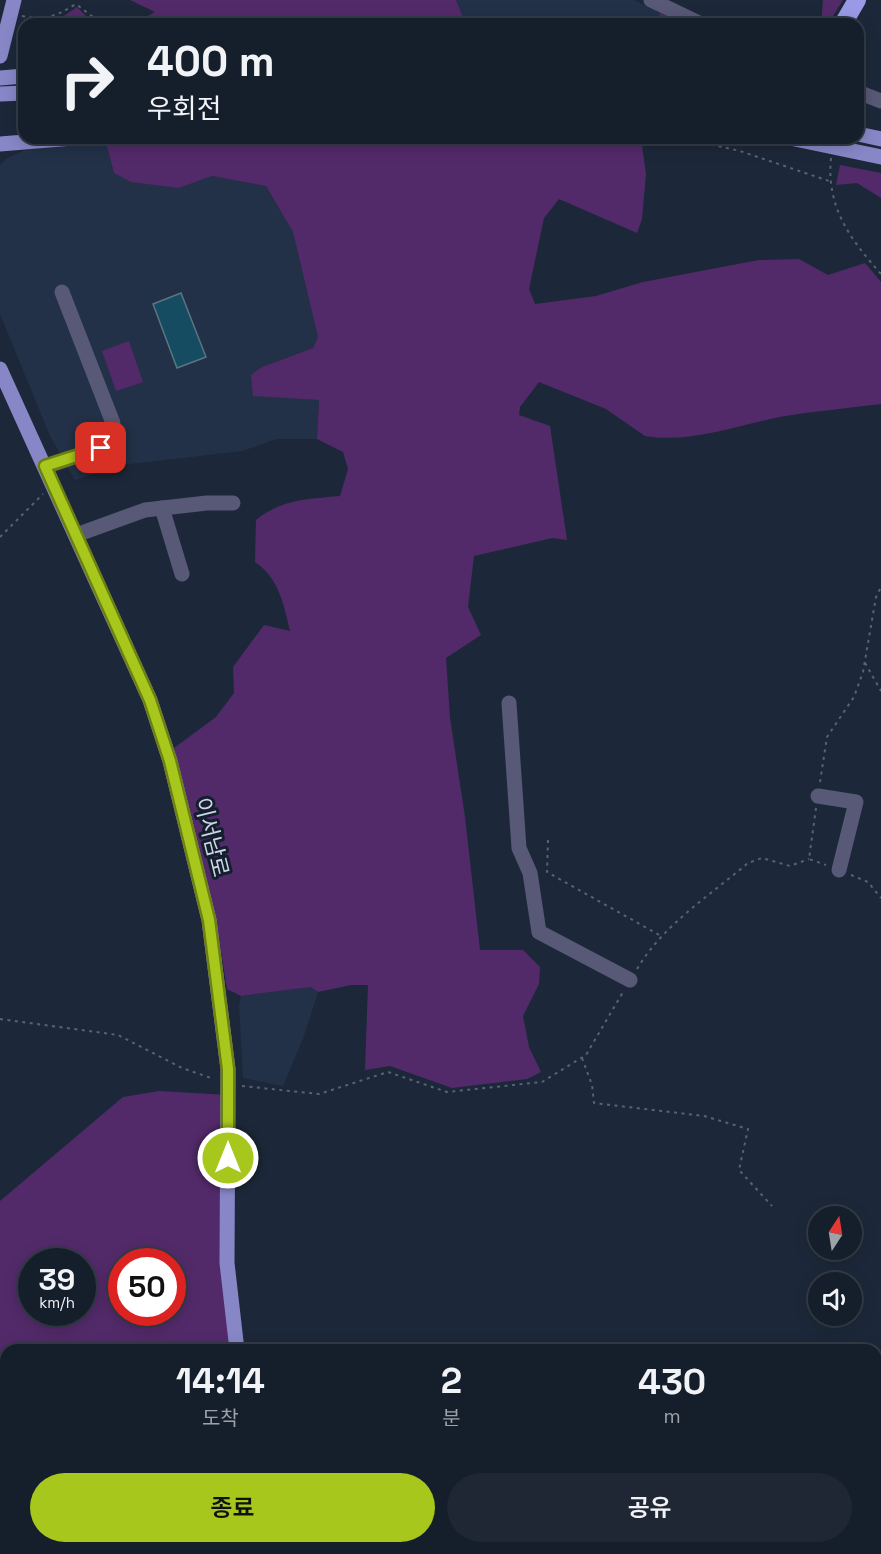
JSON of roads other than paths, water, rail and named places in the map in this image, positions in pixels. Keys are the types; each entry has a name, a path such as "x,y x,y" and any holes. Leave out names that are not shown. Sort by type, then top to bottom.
{"highway":[{"path":"846,18 857,0"}],"main road":[{"path":"0,56 12,7"},
{"path":"0,78 18,76"},
{"path":"0,94 18,93"},
{"path":"864,135 881,139"},
{"path":"0,144 18,143"},
{"path":"0,155 19,144"},
{"path":"818,144 881,157"},
{"name":"이서남로","path":"0,369 150,700 170,761 209,920 228,1084 227,1263 236,1344"}],"street":[{"path":"651,0 688,18"},
{"path":"864,94 881,101"},
{"path":"45,466 101,448 113,423 62,292"},
{"path":"76,535 145,510 233,503"},
{"path":"162,508 182,574"},
{"path":"509,703 519,848 530,873 538,932 630,980"},
{"path":"818,796 856,802 839,870"}]}
